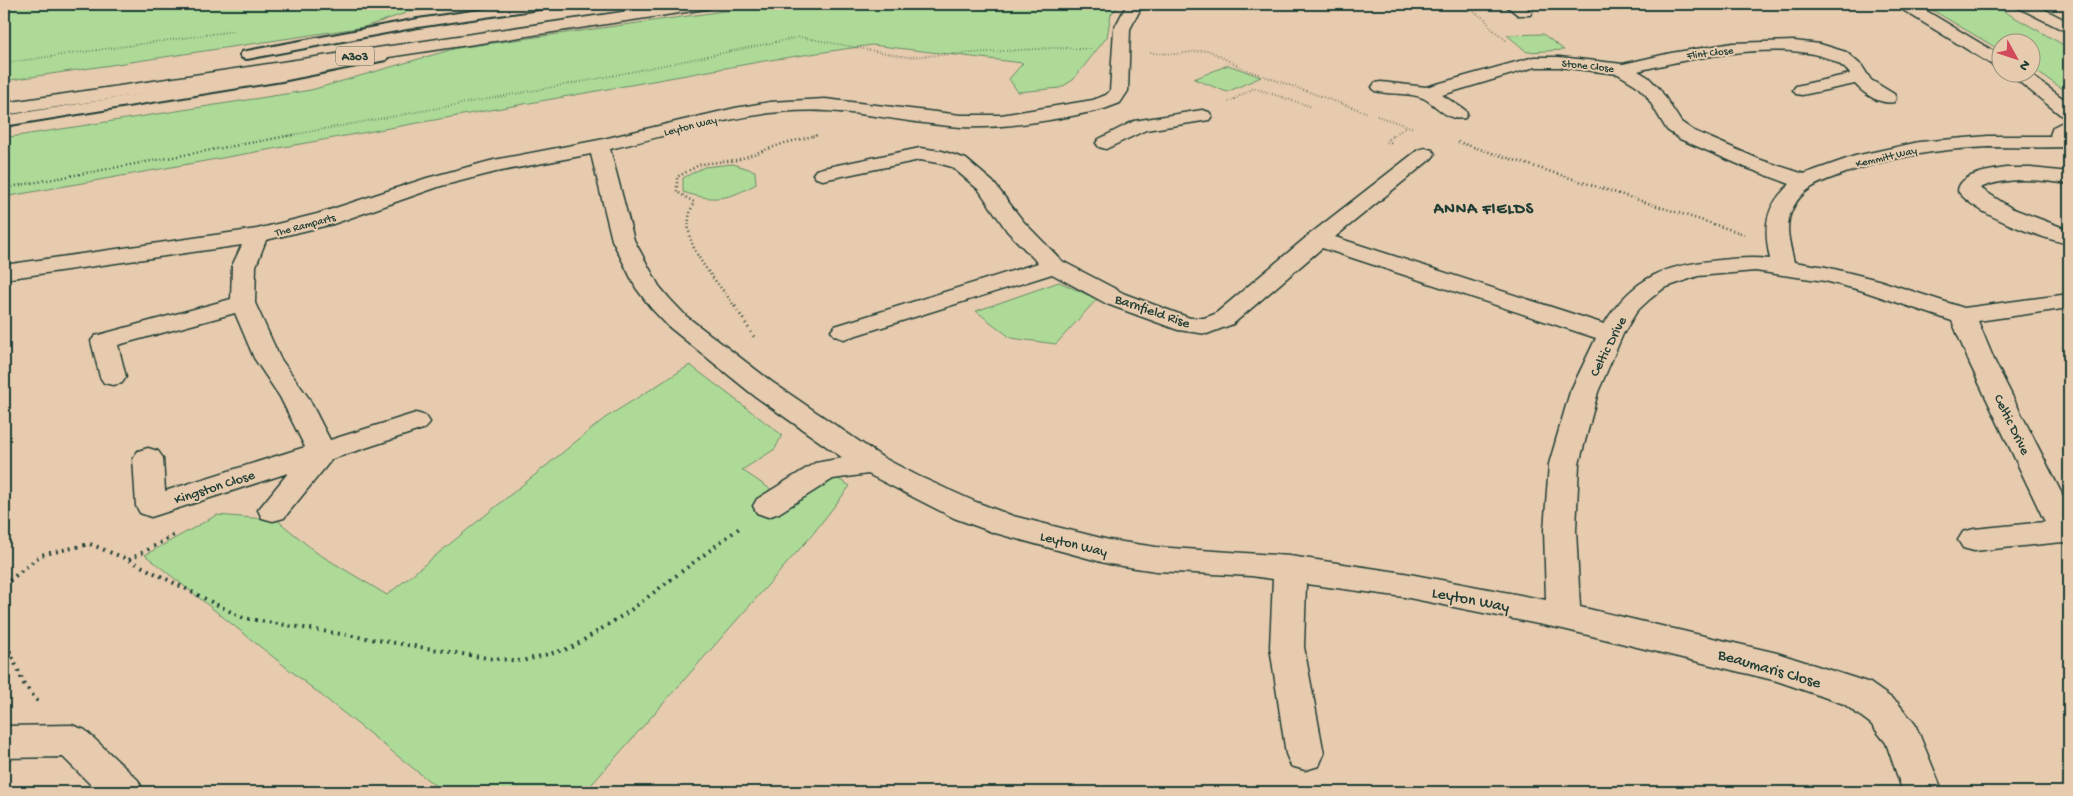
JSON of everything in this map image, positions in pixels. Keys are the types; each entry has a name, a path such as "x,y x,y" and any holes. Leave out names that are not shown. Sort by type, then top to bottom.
{"main road":[{"name":"A303","path":"227,58 601,4"},
{"name":"A303","path":"4,109 706,4"},
{"name":"Leyton Way","path":"1135,4 1122,29 1119,91 1113,99 1097,106 1001,121 961,121 824,105 770,108 735,114 599,146 623,240 648,288 677,321 762,388 872,464 907,483 965,510 1006,525 1109,552 1156,559 1290,568 1404,585 1564,616"},
{"path":"1904,4 1990,56"},
{"path":"2023,4 2069,28"},
{"path":"1800,27 1800,45"},
{"name":"Flint Close","path":"1623,69 1696,53 1800,45 1824,50 1841,57 1858,72 1859,78 1864,83 1887,98"},
{"name":"Stone Close","path":"1427,94 1534,62 1559,62 1623,69 1642,81 1653,92 1674,126 1687,135 1754,164 1805,182"},
{"path":"1802,90 1859,78"},
{"path":"2029,82 2069,112"},
{"name":"Stone Close","path":"1381,87 1427,94 1458,114"},
{"path":"1097,106 1141,125"},
{"path":"1106,143 1141,125 1202,116"},
{"name":"Kemmitt Way","path":"1784,266 1778,244 1777,222 1786,200 1805,182 1839,168 1892,153 1947,144 2005,141 2038,143 2068,137"},
{"name":"The Ramparts","path":"4,272 100,256 257,236 325,218 434,182 494,166 599,146"},
{"name":"Barnfield Rise","path":"823,174 920,154 942,157 959,163 986,186 1015,226 1054,266 1116,299 1187,325 1207,326 1224,318 1318,239 1425,154"},
{"path":"2069,178 2001,174 1982,178 1969,185 1969,191 1992,207 2069,238"},
{"path":"257,236 244,266 243,303 267,358 294,397 322,452 272,510"},
{"path":"1318,239 1610,334"},
{"name":"Celtic Drive","path":"1564,616 1560,530 1564,464 1584,392 1610,334 1627,307 1656,283 1696,269 1724,265 1755,264 1784,266 1826,274 1869,285 1963,316 2069,301"},
{"path":"844,331 1054,266"},
{"path":"113,377 104,341 243,303"},
{"name":"Celtic Drive","path":"1963,316 1982,362 2067,532 1974,540"},
{"name":"Kingston Close","path":"148,458 151,506 416,422"},
{"path":"768,506 825,470 872,464"},
{"path":"1290,568 1287,647 1305,754"},
{"name":"Beaumaris Close","path":"1564,616 1777,667 1856,693 1884,713 1902,734 1922,792"},
{"path":"4,742 72,741 124,792"}],"lane":[{"path":"247,55 418,23 546,4"},
{"path":"4,121 282,76 476,38"}],"path":[{"path":"1462,4 1485,19 1491,28 1534,62"},
{"path":"4,63 239,31"},
{"path":"1202,116 1254,88 1312,107"},
{"path":"4,586 41,555 90,544 128,560 243,618 487,658 522,661 572,648 620,617 705,556 768,506"},
{"path":"4,638 24,684 72,741"}],"green space":[{"path":"4,4 464,4 412,11 364,27 4,81"},
{"path":"775,4 1121,4 1111,14 1107,37 1073,80 1060,88 1018,92 1009,79 1023,63 872,45 770,60 4,197 4,138 311,90 457,48"},
{"path":"1922,4 1991,4 2069,48 2069,93 2040,74 2040,32 1990,32 1990,44"},
{"path":"1543,34 1564,50 1527,52 1507,35"},
{"path":"1228,65 1261,77 1227,92 1194,79"},
{"path":"733,164 755,171 756,184 721,198 704,197 683,192 683,178 704,167"},
{"path":"1059,282 1097,299 1056,344 1011,338 976,311"},
{"path":"690,365 782,435 775,449 742,470 788,501 815,483 837,478 850,486 812,535 585,792 443,792 145,555 217,515 277,520 317,553 387,595 605,418"}],"district":[{"name":"ANNA FIELDS","path":"1484,207"}]}
